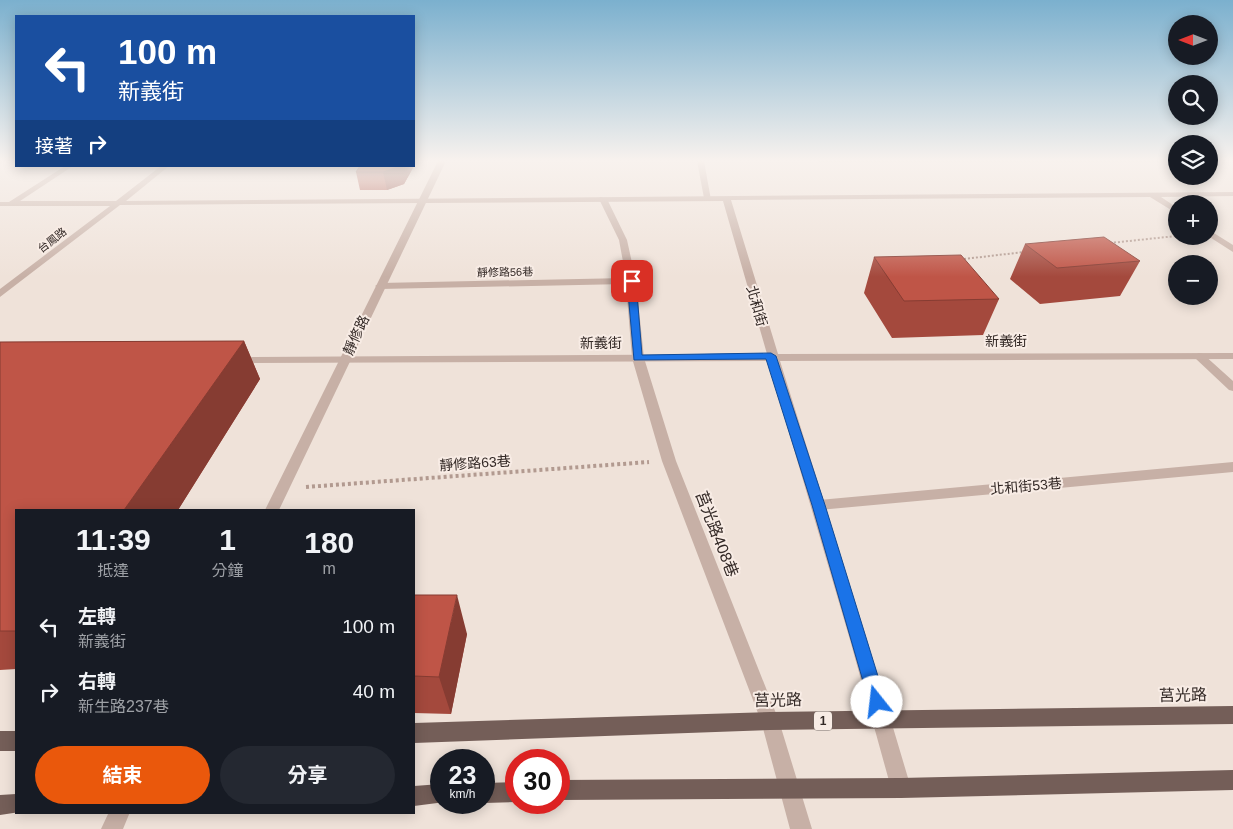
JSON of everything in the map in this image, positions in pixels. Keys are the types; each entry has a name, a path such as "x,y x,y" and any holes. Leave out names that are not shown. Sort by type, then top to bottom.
{"main road":[{"name":"莒光路","path":"415,733 770,721 1233,715"},
{"path":"0,741 15,741"},
{"path":"570,790 901,788 1233,780"},
{"path":"415,796 430,795"},
{"path":"0,805 15,804"}],"street":[{"path":"0,210 18,200"},
{"name":"台鳳路","path":"0,294 122,200"},
{"name":"靜修路","path":"272,509 422,200"},
{"path":"0,204 479,200"},
{"name":"莒光路408巷","path":"603,200 623,240 632,281 638,358 669,461 770,721 801,829"},
{"name":"北和街","path":"726,200 771,356 819,505 901,788"},
{"path":"1218,239 1233,249"},
{"name":"靜修路56巷","path":"380,286 632,281"},
{"name":"新義街","path":"225,360 344,361 771,356 1233,356"},
{"path":"1199,356 1233,387"},
{"name":"北和街53巷","path":"819,505 1233,467"},
{"path":"112,829 119,814"}],"path":[{"path":"1109,243 1168,237"},
{"path":"964,259 1032,252"},
{"name":"靜修路63巷","path":"282,488 669,461"}],"building":[{"path":"1104,237 1140,261 1057,268 1025,244"},
{"path":"961,255 999,299 904,301 874,257"},
{"path":"244,341 125,509 15,509 15,631 0,631 0,342"},
{"path":"415,595 457,595 439,677 415,676"}],"route":[{"path":"632,281 638,358 771,356 819,505 877,702"}]}
